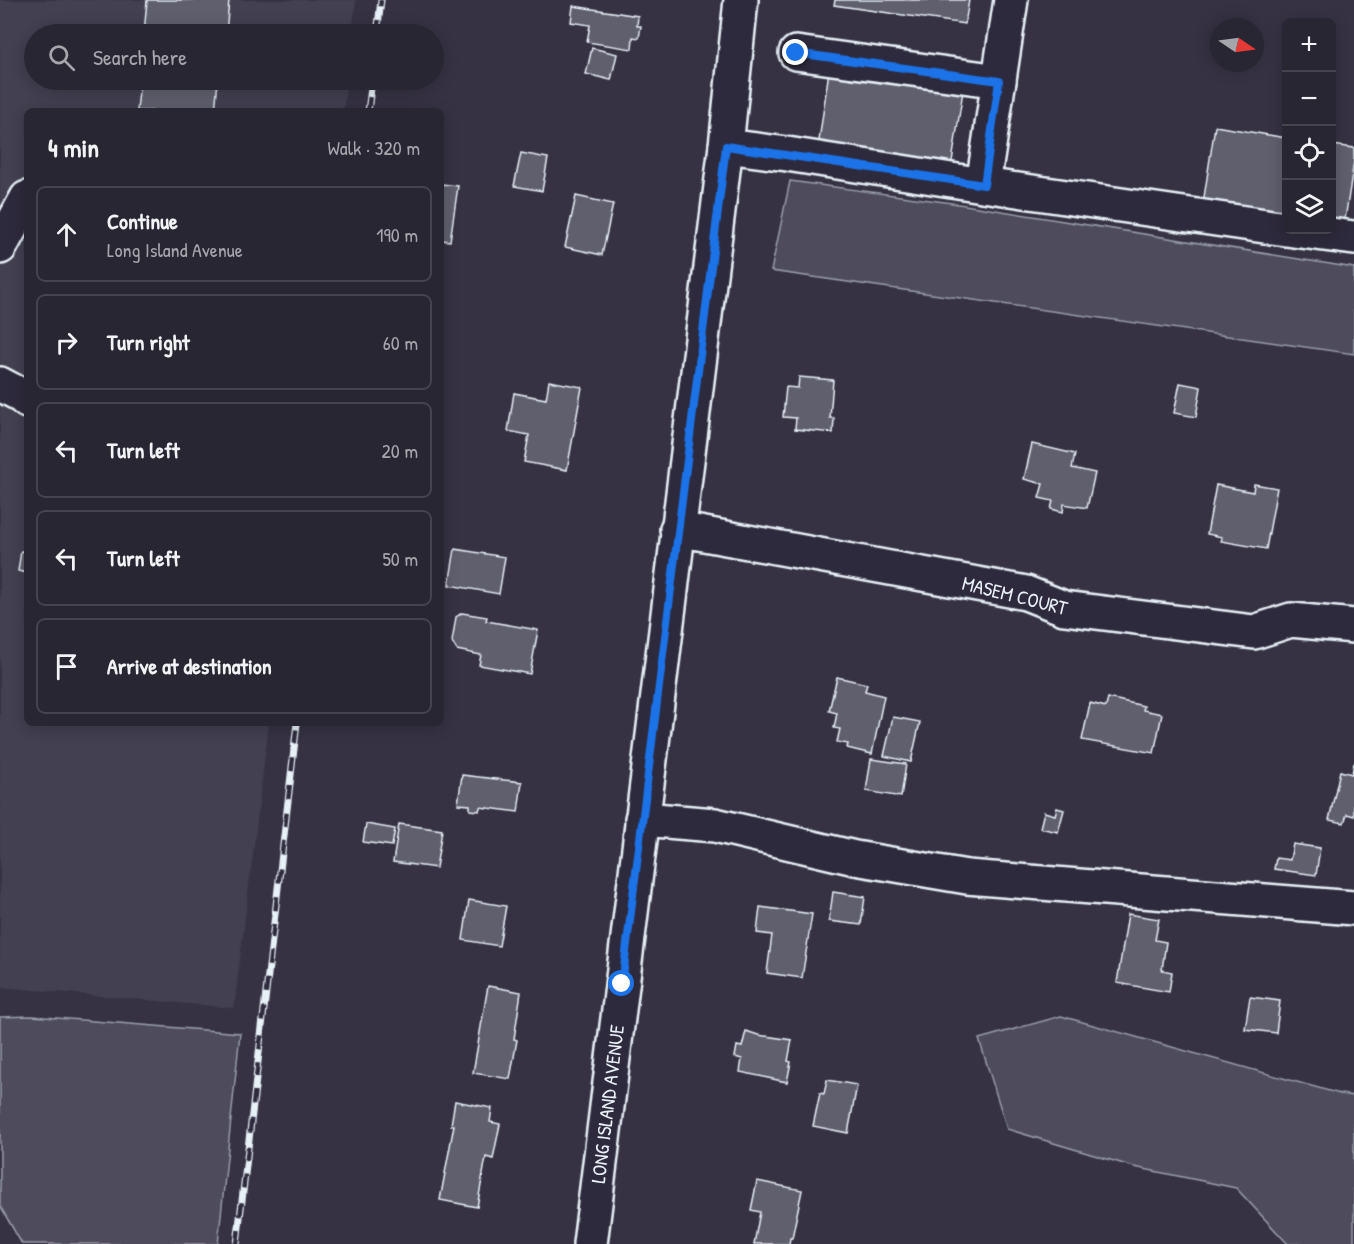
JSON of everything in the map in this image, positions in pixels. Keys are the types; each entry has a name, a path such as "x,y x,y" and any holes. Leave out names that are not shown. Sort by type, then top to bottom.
{"street":[{"name":"LONG ISLAND AVENUE","path":"590,1244 726,146 741,0"},
{"path":"984,185 1011,0"},
{"path":"796,53 999,81"},
{"path":"726,146 1282,228"},
{"path":"0,247 24,203"},
{"path":"1324,234 1354,238"},
{"path":"0,384 24,398"},
{"name":"MASEM COURT","path":"677,529 1026,593 1064,608 1254,632 1291,620 1354,626"},
{"path":"642,819 715,825 855,858 967,877 1354,908"}],"shaded area":[{"path":"0,0 356,0 353,24 24,24 24,90 346,90 343,108 24,108 24,726 269,726 234,1008 0,987"},
{"path":"790,181 952,203 1354,268 1354,354 771,271"},
{"path":"32,1016 240,1033 218,1244 22,1244 0,1206 0,1017"},
{"path":"1061,1016 1354,1096 1354,1244 1288,1244 1236,1188 1134,1167 1007,1129 979,1039"}],"building":[{"path":"147,0 229,0 227,24 145,24"},
{"path":"835,0 969,0 965,24 834,5"},
{"path":"573,6 638,16 637,26 641,26 639,38 633,37 632,49 587,42 590,25 571,22"},
{"path":"592,48 617,54 611,80 586,74"},
{"path":"829,71 963,91 951,168 818,148"},
{"path":"139,90 217,90 215,108 137,108"},
{"path":"1215,126 1282,137 1282,216 1203,204"},
{"path":"1336,146 1354,148 1344,226 1336,225"},
{"path":"521,153 548,158 542,191 514,186"},
{"path":"444,184 458,186 450,241 444,240"},
{"path":"576,196 613,204 602,255 565,247"},
{"path":"799,377 833,380 830,418 834,418 833,433 795,429 796,418 783,417 786,387 798,388"},
{"path":"549,381 582,387 567,470 524,462 529,435 508,431 514,393 546,399"},
{"path":"1180,383 1201,387 1196,417 1174,413"},
{"path":"1032,444 1075,454 1072,468 1095,473 1087,508 1064,504 1063,512 1051,509 1053,501 1039,498 1043,484 1024,479"},
{"path":"1254,484 1277,488 1266,549 1221,541 1222,537 1207,534 1216,485 1253,492"},
{"path":"455,549 505,557 499,594 449,585"},
{"path":"21,551 24,552 24,572 18,571"},
{"path":"462,613 487,617 486,621 538,630 530,674 479,665 481,655 457,650 452,642 456,617"},
{"path":"837,677 867,684 865,691 884,696 872,754 847,748 848,744 837,742 840,729 834,728 837,713 829,711"},
{"path":"1108,698 1144,706 1143,710 1162,714 1154,753 1082,740 1090,703 1106,707"},
{"path":"893,717 920,722 911,762 884,756"},
{"path":"871,759 906,764 901,797 866,791"},
{"path":"1354,763 1354,816 1347,814 1344,823 1329,820 1340,771 1352,774"},
{"path":"462,775 522,782 518,812 480,807 479,811 470,810 470,805 458,804"},
{"path":"1057,808 1064,810 1058,832 1040,828 1044,812 1055,815"},
{"path":"366,824 395,829 392,846 363,842"},
{"path":"399,824 442,830 436,868 393,862"},
{"path":"1293,844 1320,848 1316,875 1274,869 1276,858 1290,860"},
{"path":"833,892 865,897 861,925 829,921"},
{"path":"469,900 506,906 499,946 463,940"},
{"path":"760,907 812,914 802,978 767,973 772,935 757,933"},
{"path":"1128,914 1159,919 1155,940 1166,942 1162,970 1172,972 1169,992 1117,983"},
{"path":"488,986 521,992 514,1039 517,1040 510,1079 473,1073"},
{"path":"1250,997 1280,1001 1276,1033 1245,1029"},
{"path":"746,1031 792,1040 787,1082 740,1072 742,1059 735,1057 737,1046 742,1047"},
{"path":"827,1080 857,1085 848,1133 813,1126 820,1093 824,1094"},
{"path":"455,1101 492,1108 490,1122 500,1124 493,1159 486,1157 477,1207 440,1200 454,1125 451,1125"},
{"path":"757,1181 802,1190 789,1244 754,1244 760,1212 751,1210"}],"railway":[{"path":"378,24 381,0"},
{"path":"368,108 371,90"},
{"path":"237,1244 297,726"}],"route":[{"path":"622,984 726,146 984,185 999,81 796,53"}]}
